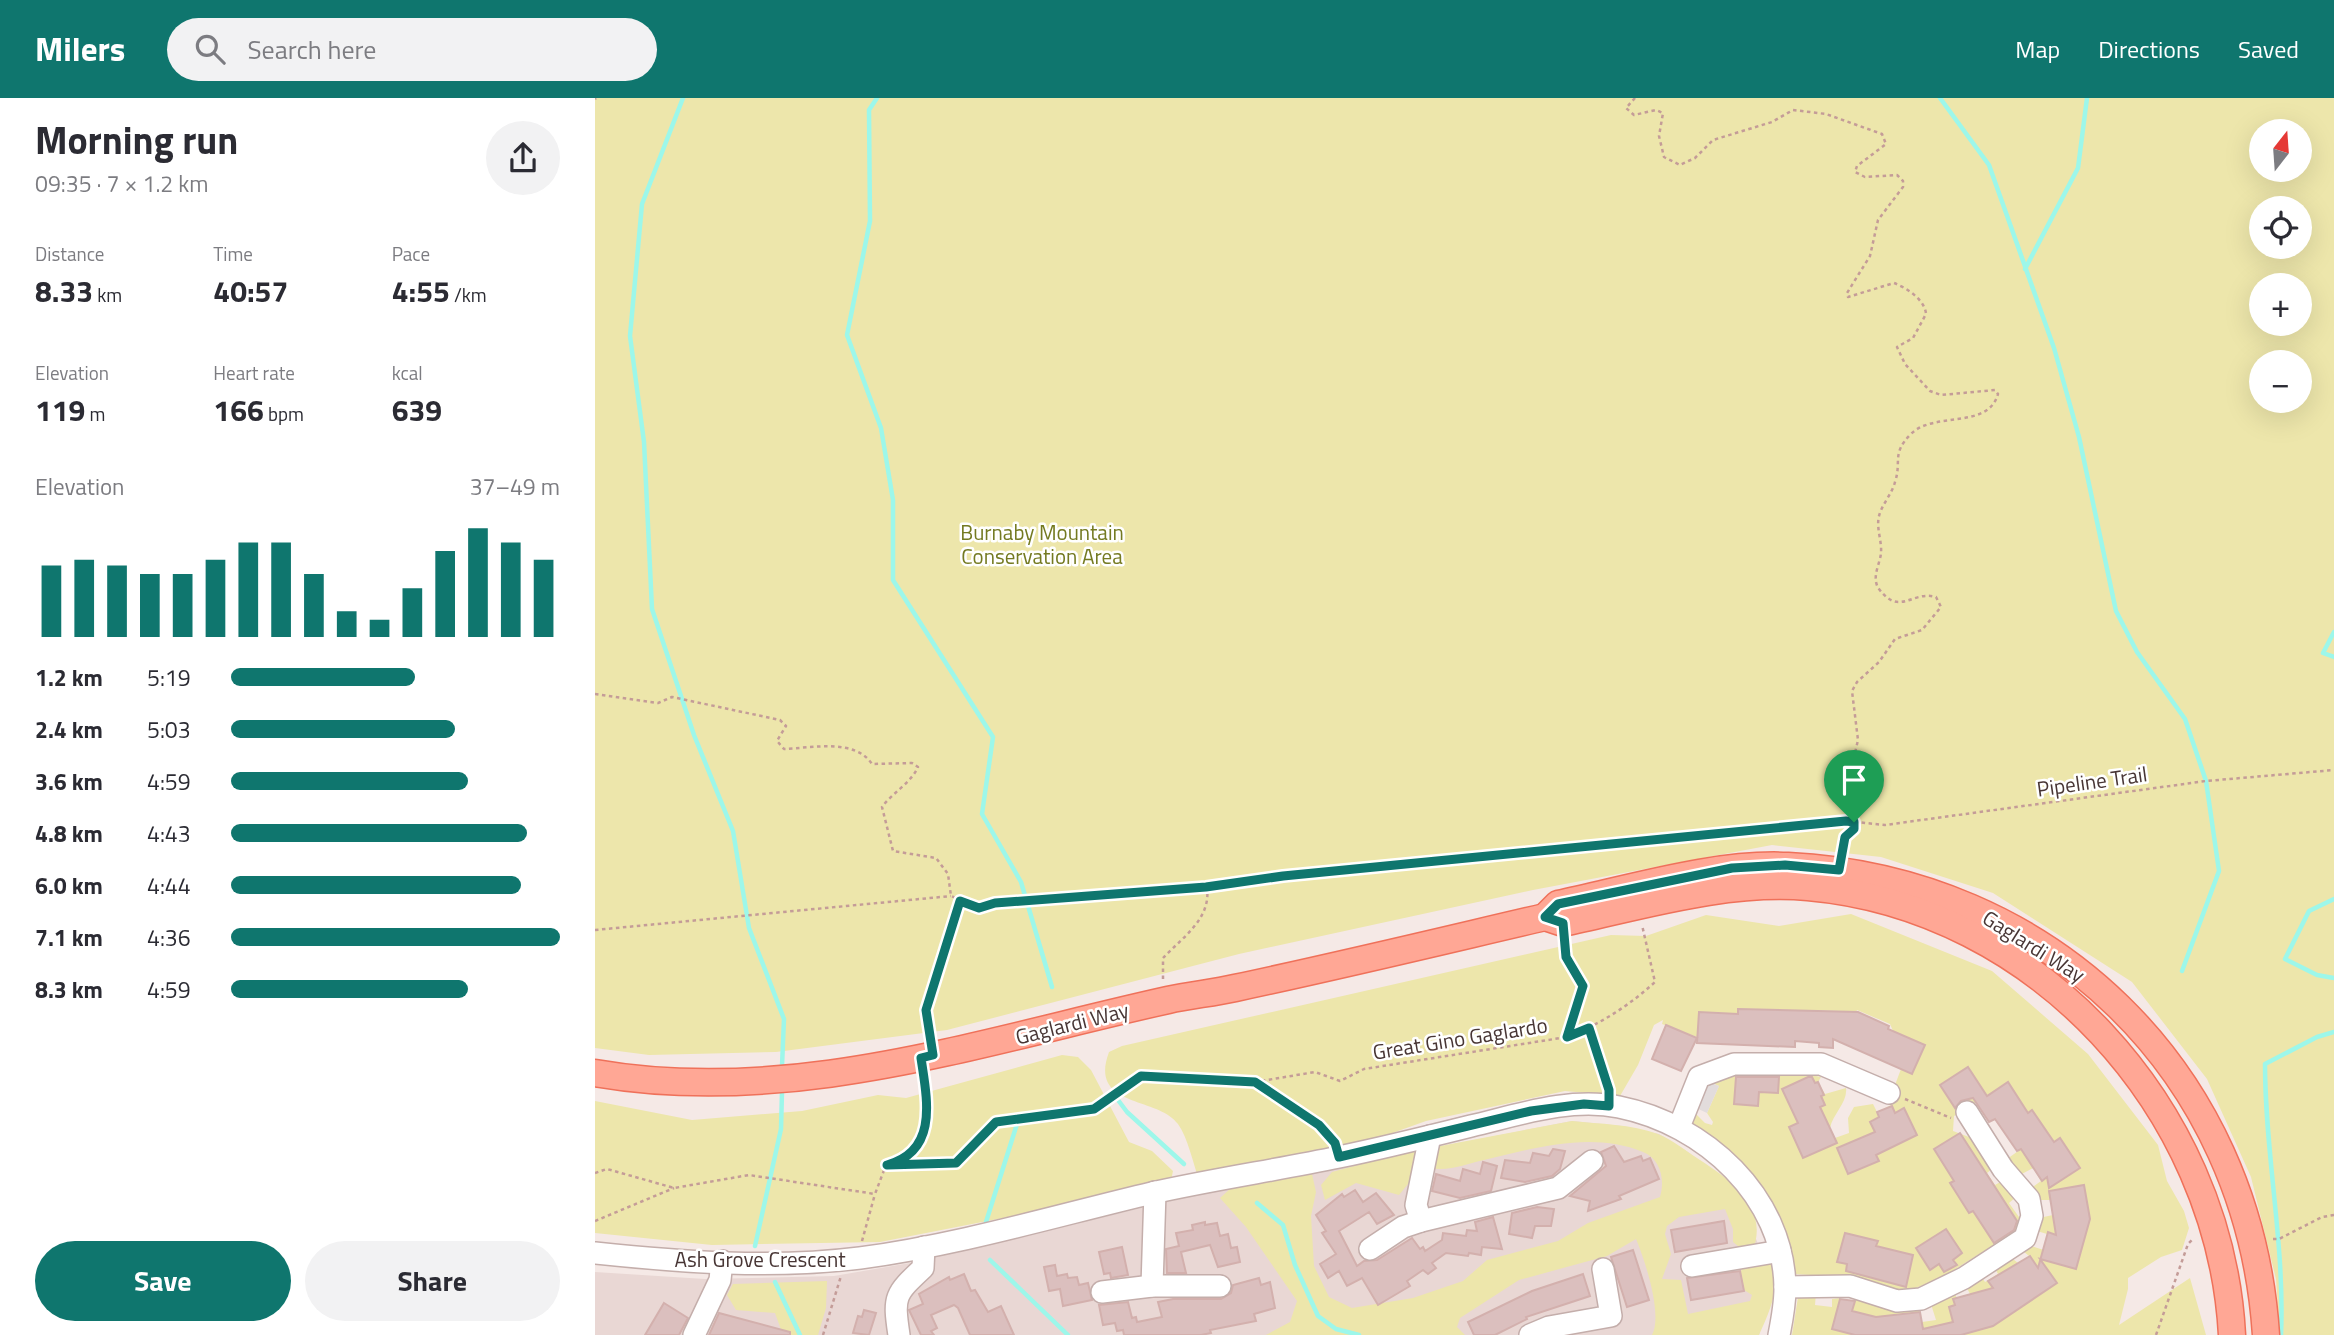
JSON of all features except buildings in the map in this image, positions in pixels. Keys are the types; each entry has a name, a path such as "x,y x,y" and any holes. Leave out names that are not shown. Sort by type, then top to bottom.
{"main road":[{"name":"Gaglardi Way","path":"1554,920 1558,904 1732,868 1785,865 1839,870 1911,885 1988,914 2057,956 2103,991 2151,1041 2180,1077 2211,1128 2241,1196 2253,1240 2266,1335"},
{"name":"Gaglardi Way","path":"595,1073 635,1080 720,1083 811,1077 927,1057 1169,999 1232,989 1554,920 1722,891 1762,886 1805,887 1871,896 1944,922 2021,963 2058,990 2113,1044 2162,1111 2188,1158 2224,1264 2232,1335"}],"street":[{"path":"1679,1127 1699,1077 1734,1063 1821,1064 1889,1093"},
{"name":"Ash Grove Crescent","path":"595,1253 722,1261 842,1259 924,1247 1155,1192 1339,1157 1531,1111 1584,1104 1609,1106 1649,1115 1679,1127 1743,1178 1765,1210 1780,1251 1785,1287 1779,1335"},
{"path":"1785,1287 1850,1286 1897,1301 1921,1299 1964,1278 2025,1238 2032,1216 2029,1199 2003,1169 1967,1112"},
{"path":"1421,1220 1416,1205 1430,1136"},
{"path":"1370,1249 1403,1227 1421,1220 1558,1188 1593,1161"},
{"path":"1152,1286 1155,1192"},
{"path":"899,1335 895,1298 898,1291 923,1268 924,1247"},
{"path":"1692,1266 1780,1251"},
{"path":"694,1335 720,1280 722,1261"},
{"path":"1529,1335 1549,1327 1611,1316 1603,1269"},
{"path":"1102,1292 1152,1286 1220,1286"}],"path":[{"path":"1635,98 1626,108 1634,115 1656,110 1663,113 1659,136 1664,157 1679,165 1695,158 1713,140 1772,122 1794,110 1826,114 1882,134 1887,144 1857,166 1855,172 1865,177 1897,175 1903,181 1903,187 1878,219 1870,256 1847,293 1848,297 1893,283 1901,286 1922,301 1926,314 1913,338 1897,347 1905,364 1930,391 1941,395 1995,390 1997,394 1996,400 1972,417 1925,424 1898,449 1895,483 1879,515 1881,551 1875,581 1879,589 1895,602 1905,603 1929,595 1936,597 1941,607 1922,630 1895,639 1879,662 1857,682 1852,691 1858,740 1855,754 1843,771 1841,783 1854,829 1845,837 1839,870"},
{"path":"595,694 658,703 671,697 780,720 786,726 777,741 784,750 825,747 865,753 872,764 912,763 918,767 914,776 891,794 882,807 893,851 936,858 947,874 951,896"},
{"name":"Pipeline Trail","path":"960,901 979,908 1016,901 1206,887 1283,876 1590,847 1732,829 1854,822 1885,825 2206,781 2334,769"},
{"path":"1169,999 1161,972 1163,958 1204,916 1208,901 1206,887"},
{"path":"595,930 951,896 960,901 926,1010 927,1130 903,1161 887,1165 864,1227"},
{"path":"1554,920 1566,957 1583,986 1567,1037"},
{"name":"Great Gino Gaglardo","path":"887,1165 956,1163 996,1122 1094,1109 1141,1076 1255,1082 1315,1072 1340,1081 1364,1069 1567,1037 1589,1028 1637,999 1655,982 1643,928"},
{"path":"1589,1028 1609,1090 1609,1106"},
{"path":"1255,1082 1319,1125 1335,1143 1339,1157"},
{"path":"1889,1093 1955,1120 1967,1112"},
{"path":"595,1173 607,1169 674,1188"},
{"path":"595,1221 674,1188 749,1175 875,1194"},
{"path":"2253,1240 2280,1239 2322,1217 2334,1215"},
{"path":"2156,1335 2188,1244 2197,1236 2213,1232"},
{"path":"823,1335 842,1271"}],"shaded area":[{"path":"1706,1081 1719,1086 1707,1113 1694,1107"},
{"path":"1572,1121 1622,1126 1659,1134 1691,1154 1750,1223 1766,1265 1765,1315 1759,1335 595,1335 595,1272 705,1279 834,1276 910,1263 1213,1191"}],"green space":[{"name":"Burnaby Mountain Conservation Area","path":"595,98 2334,98 2334,1335 2280,1335 2276,1279 2251,1177 2207,1079 2132,982 1993,893 1881,857 1772,845 1533,890 1239,954 947,1030 776,1052 649,1055 595,1048"},
{"path":"1851,914 1992,971 2088,1054 2158,1145 2167,1181 2184,1211 2189,1228 2182,1250 2161,1257 2128,1278 2119,1325 2190,1278 2206,1335 1867,1335 1872,1316 1852,1311 1855,1299 1901,1310 1918,1306 1922,1322 1936,1320 1930,1301 1952,1288 1957,1298 1970,1294 1966,1286 1981,1276 1985,1282 1998,1274 1993,1265 2009,1256 2018,1263 2029,1256 2023,1251 2028,1245 2050,1252 2044,1247 2047,1234 2037,1231 2039,1218 2053,1215 2051,1200 2038,1200 2030,1189 2041,1181 2033,1168 2020,1175 2007,1159 2028,1144 2053,1140 2033,1111 2028,1113 2008,1083 1954,1116 1953,1131 1969,1137 1992,1169 1987,1173 1995,1185 2002,1181 2016,1197 2009,1203 2019,1217 2025,1215 2024,1226 1941,1278 1903,1293 1828,1276 1792,1274 1778,1225 1761,1187 1735,1154 1693,1124 1695,1113 1705,1123 1712,1125 1707,1113 1719,1086 1712,1083 1721,1072 1801,1073 1821,1077 1818,1082 1825,1094 1846,1088 1845,1098 1830,1128 1835,1138 1849,1133 1848,1118 1854,1107 1873,1104 1877,1112 1891,1105 1889,1101 1901,1069 1912,1074 1924,1045 1893,1031 1890,1024 1857,1010 1845,1040 1845,1011 1738,1009 1737,1019 1729,1014 1699,1012 1697,1037 1662,1024 1663,1020 1654,1025 1638,1065 1620,1096 1565,1091 1426,1121 1314,1161 1199,1180 1178,1124 1168,1115 1116,1092 1108,1083 1105,1070 1109,1052 1122,1046 1611,935 1646,936 1706,915 1779,926"},
{"path":"1062,1055 1078,1057 1091,1070 1129,1142 1152,1151 1173,1171 1170,1185 880,1242 712,1245 595,1233 595,1101 692,1120 802,1111 878,1095 906,1098"},
{"path":"1572,1121 1626,1126 1658,1134 1711,1168 1743,1194 1755,1216 1755,1244 1743,1250 1733,1242 1733,1229 1725,1209 1679,1217 1667,1226 1665,1234 1671,1254 1662,1279 1681,1280 1688,1314 1750,1301 1752,1295 1741,1288 1739,1278 1743,1265 1763,1260 1774,1266 1775,1292 1759,1335 1652,1335 1655,1326 1654,1301 1636,1239 1607,1256 1519,1280 1460,1318 1457,1327 1465,1335 1266,1335 1290,1322 1297,1301 1246,1227 1220,1198 1230,1189 1312,1174 1316,1192 1311,1216 1314,1266 1329,1297 1352,1308 1413,1298 1463,1281 1487,1260 1558,1241 1588,1223 1660,1197 1662,1177 1658,1165 1649,1155 1624,1146 1604,1143 1563,1144 1450,1168 1431,1168 1435,1147"},
{"path":"1393,1147 1411,1149 1418,1155 1413,1178 1399,1195 1356,1183 1325,1200 1321,1185 1332,1172 1369,1162"},
{"path":"827,1281 826,1308 818,1335 783,1335 775,1313 736,1310 727,1295 733,1284"},
{"path":"1816,1293 1815,1305 1832,1307 1832,1299 1840,1298 1832,1329 1855,1335 1792,1335 1798,1297"}],"waterway":[{"path":"683,98 642,204 630,336 644,442 652,609 694,735 733,831 749,928 784,1019 782,1066"},
{"path":"877,98 869,110 870,221 847,335 881,428 893,500 893,580 993,737 982,814 1021,882 1052,987"},
{"path":"1940,98 1989,165 2054,348 2079,437 2116,611 2137,652 2185,719 2206,781 2219,871 2182,971"},
{"path":"2025,269 2078,168 2087,98"},
{"path":"2334,632 2323,653 2334,657"},
{"path":"2334,899 2309,911 2285,959 2317,975 2334,978"},
{"path":"2281,1335 2278,1233 2268,1132 2265,1064 2317,1037 2334,1032"},
{"path":"755,1246 781,1129 782,1092"},
{"path":"1115,1096 1127,1112 1184,1164"},
{"path":"986,1222 1017,1124"},
{"path":"1257,1203 1283,1225 1295,1265 1318,1316 1336,1329 1359,1335"},
{"path":"990,1260 1068,1335"},
{"path":"775,1282 800,1335"}],"route":[{"path":"1854,822 1854,829 1845,837 1841,849 1839,870 1785,865 1732,868 1558,904 1545,917 1563,923 1566,957 1583,986 1567,1037 1589,1028 1609,1090 1609,1106 1584,1104 1531,1111 1339,1157 1335,1143 1319,1125 1255,1082 1141,1076 1094,1109 996,1122 956,1163 887,1165 903,1161 927,1130 927,1101 921,1058 933,1055 926,1010 960,901 979,908 995,903 1206,887 1283,876 1590,847 1794,823 1854,822"}]}
